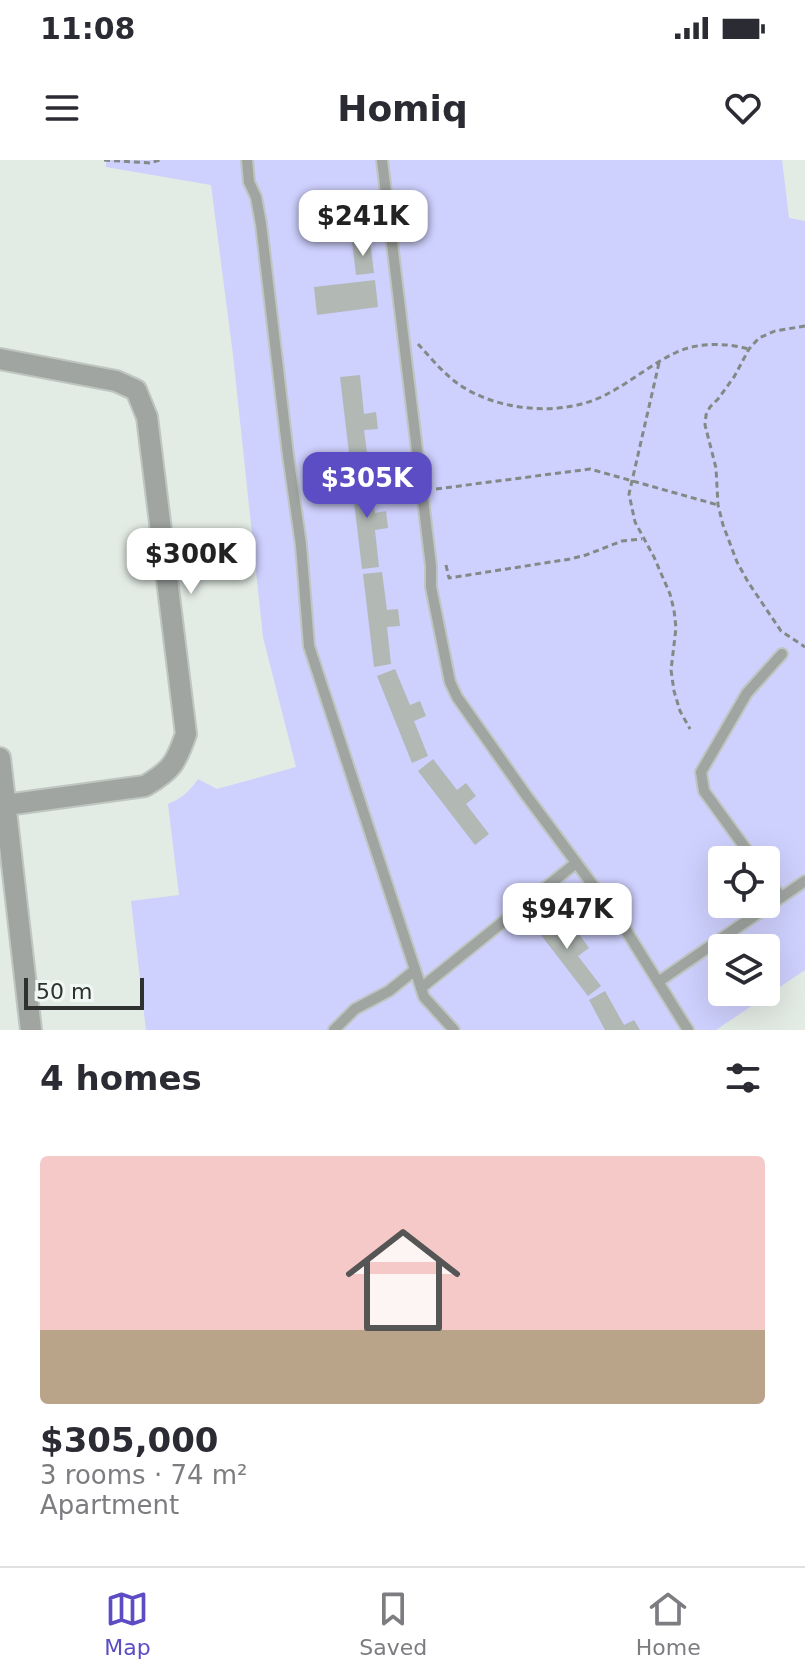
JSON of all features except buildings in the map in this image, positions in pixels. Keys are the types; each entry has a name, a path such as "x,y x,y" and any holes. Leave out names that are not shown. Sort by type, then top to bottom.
{"street":[{"path":"0,359 116,381 136,390 147,417 186,734 178,759 164,775 145,786 6,805"},
{"path":"0,758 31,1030"}],"lane":[{"path":"247,160 249,182 256,197 261,224 301,545 309,646 424,997 454,1030"},
{"path":"382,160 431,587 450,682 457,697 526,795 624,927 688,1030"},
{"path":"744,846 704,791 701,772 747,693 782,654"},
{"path":"421,988 576,863"},
{"path":"658,982 805,881"},
{"path":"334,1030 355,1009 389,991 415,970"}],"path":[{"path":"104,160 150,163 160,160"},
{"path":"805,326 775,331 759,338 710,407 705,425 716,468 718,505 732,550 748,582 781,631 805,647"},
{"path":"403,329 458,384 502,404 523,408 549,409 606,396 678,352 697,346 749,349"},
{"path":"659,363 629,494 631,511 665,582 674,610 676,628 671,670 680,711 690,729"},
{"path":"422,491 590,469 718,505"},
{"path":"446,565 449,578 570,559 622,541 644,538"}],"shaded area":[{"path":"106,160 782,160 789,218 805,221 805,970 780,987 780,934 708,934 708,1006 752,1006 716,1030 146,1030 131,901 179,895 168,804 185,794 198,779 217,789 296,767 263,637 233,355 211,185 106,167"}]}
